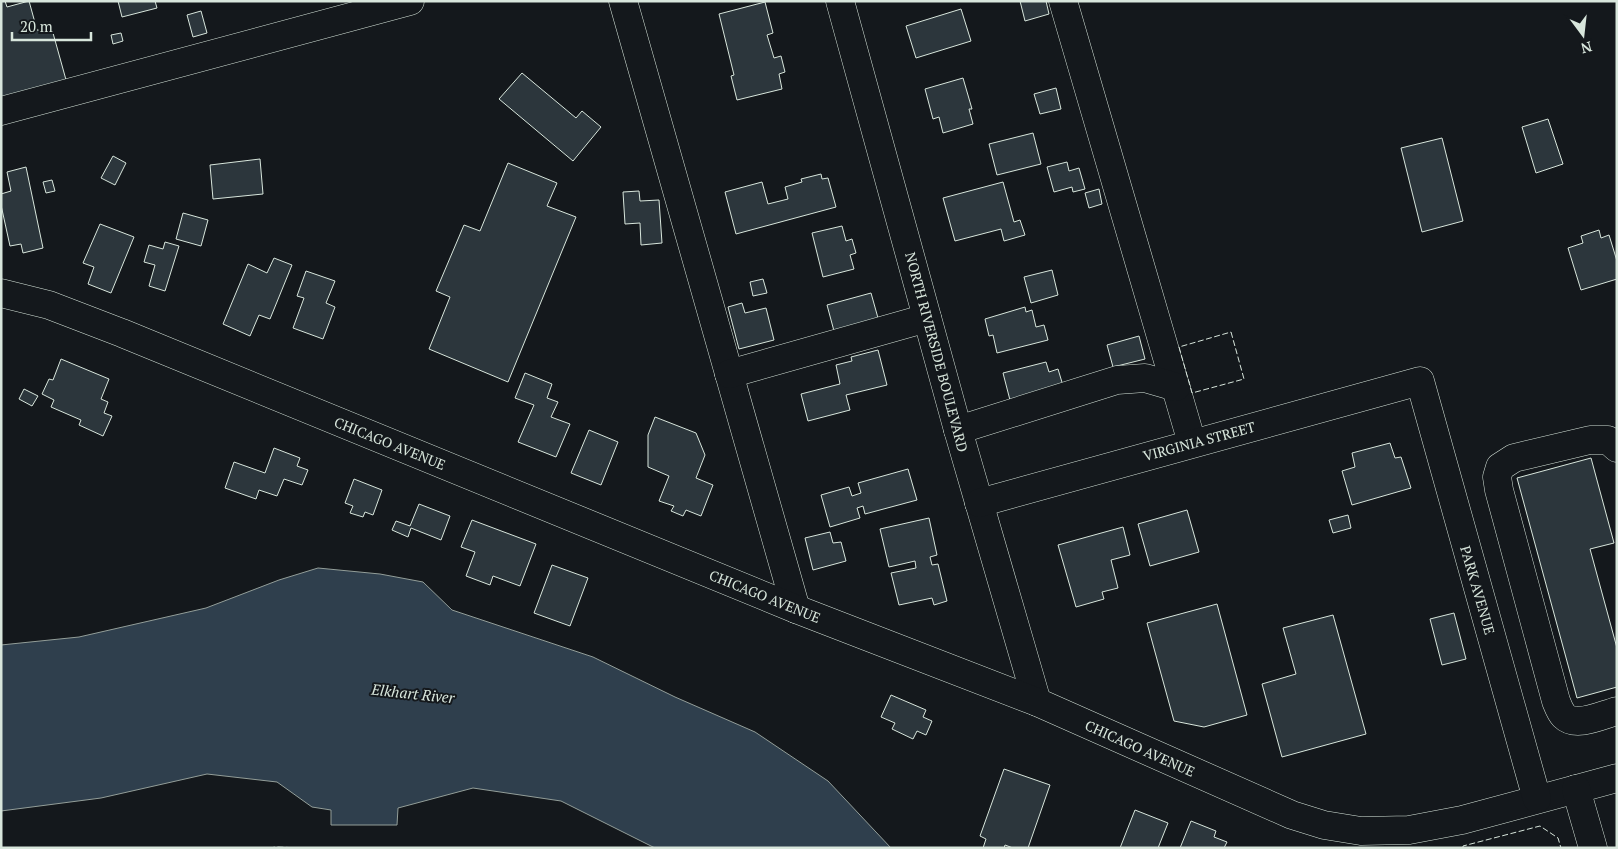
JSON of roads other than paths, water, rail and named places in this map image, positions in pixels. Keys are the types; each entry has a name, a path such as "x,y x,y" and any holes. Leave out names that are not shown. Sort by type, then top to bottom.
{"street":[{"path":"1,112 410,1"},
{"path":"623,1 796,609"},
{"name":"NORTH RIVERSIDE BOULEVARD","path":"840,1 958,430 1037,702"},
{"path":"1063,1 1192,443"},
{"name":"CHICAGO AVENUE","path":"1,293 49,305 122,334 796,609 1037,702 1292,815 1324,825 1361,831 1409,830 1462,820 1617,778"},
{"path":"728,374 927,318"},
{"path":"958,430 1117,380 1145,378 1176,388"},
{"name":"VIRGINIA STREET","path":"979,503 1420,381"},
{"name":"PARK AVENUE","path":"1420,381 1537,799"},
{"path":"1617,448 1608,440 1590,440 1514,458 1500,467 1497,477 1556,701 1563,715 1573,721 1586,720 1617,711"},
{"path":"1576,789 1593,848"}],"water":[{"name":"Elkhart River","path":"318,568 380,574 423,582 452,610 593,657 675,697 755,732 828,781 891,848 655,848 561,801 473,788 398,808 397,825 331,825 331,810 312,807 277,782 207,774 101,798 1,811 1,645 79,637 206,608 279,580"}]}
